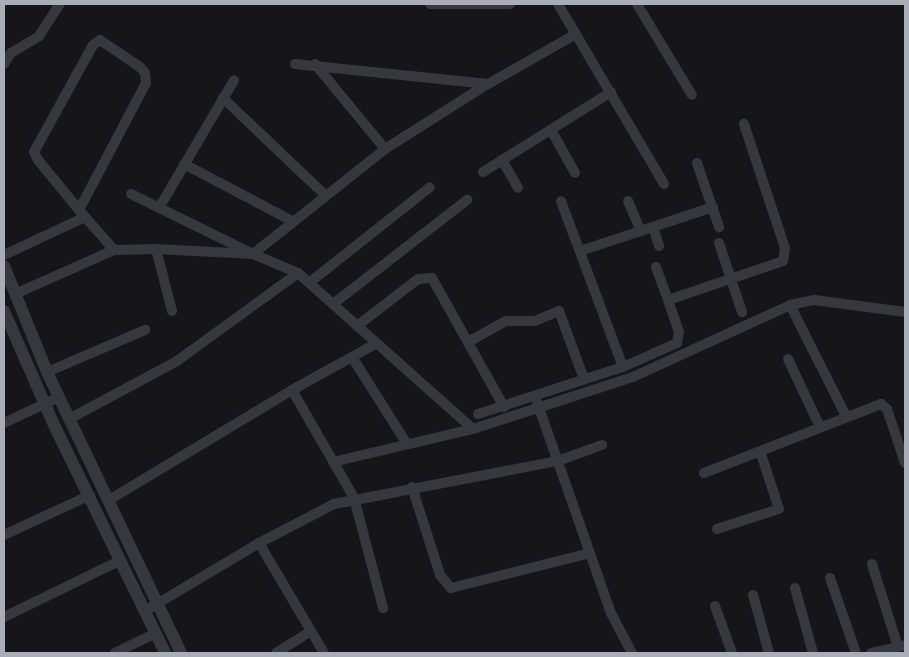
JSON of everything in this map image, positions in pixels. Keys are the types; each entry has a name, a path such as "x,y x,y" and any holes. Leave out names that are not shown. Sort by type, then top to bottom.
{"street":[{"path":"4,64 11,53 39,36 60,4"},
{"path":"430,4 510,4"},
{"path":"558,4 664,184"},
{"path":"637,4 692,95"},
{"path":"15,294 114,250 156,249 253,254 292,221 385,149 488,84 576,34"},
{"path":"4,255 82,213 146,83 145,73 140,67 100,40 93,45 34,152 38,160 82,213 114,250"},
{"path":"295,64 315,64 488,84"},
{"path":"315,64 385,149"},
{"path":"159,208 234,80"},
{"path":"483,172 611,92"},
{"path":"223,98 325,195"},
{"path":"668,300 776,266 786,255 744,124"},
{"path":"551,130 575,174"},
{"path":"502,160 518,188"},
{"path":"697,163 719,227"},
{"path":"184,164 292,221"},
{"path":"309,283 430,187"},
{"path":"131,194 253,254 298,273 473,429"},
{"path":"333,304 467,200"},
{"path":"561,201 623,368"},
{"path":"628,201 641,231"},
{"path":"580,252 713,207"},
{"path":"653,227 659,246"},
{"path":"718,243 742,312"},
{"path":"156,249 172,311"},
{"path":"4,266 47,372 181,653"},
{"path":"478,414 623,368 677,344 680,332 656,267"},
{"path":"69,419 177,361 298,273"},
{"path":"357,326 426,277 437,283 504,406"},
{"path":"333,462 473,429 633,377 790,305 814,300 905,312"},
{"path":"790,305 846,416"},
{"path":"4,311 119,561 165,653"},
{"path":"468,342 506,321 535,321 559,311 584,379"},
{"path":"47,372 145,330"},
{"path":"108,500 292,390 377,343"},
{"path":"352,357 407,444"},
{"path":"788,359 820,426"},
{"path":"292,390 354,498 383,608"},
{"path":"535,396 612,613 632,653"},
{"path":"4,423 59,397"},
{"path":"704,473 820,426 881,404 887,408 905,463"},
{"path":"145,611 258,543 334,504 354,498 558,461 602,445"},
{"path":"717,530 779,509 760,451"},
{"path":"412,487 440,575 451,588 590,553"},
{"path":"4,535 90,495"},
{"path":"258,543 309,632 324,653"},
{"path":"4,617 119,561"},
{"path":"870,653 902,646 872,564"},
{"path":"830,578 856,653"},
{"path":"795,588 813,653"},
{"path":"753,596 769,653"},
{"path":"715,606 732,653"},
{"path":"276,653 309,632"},
{"path":"115,653 156,633"}]}
